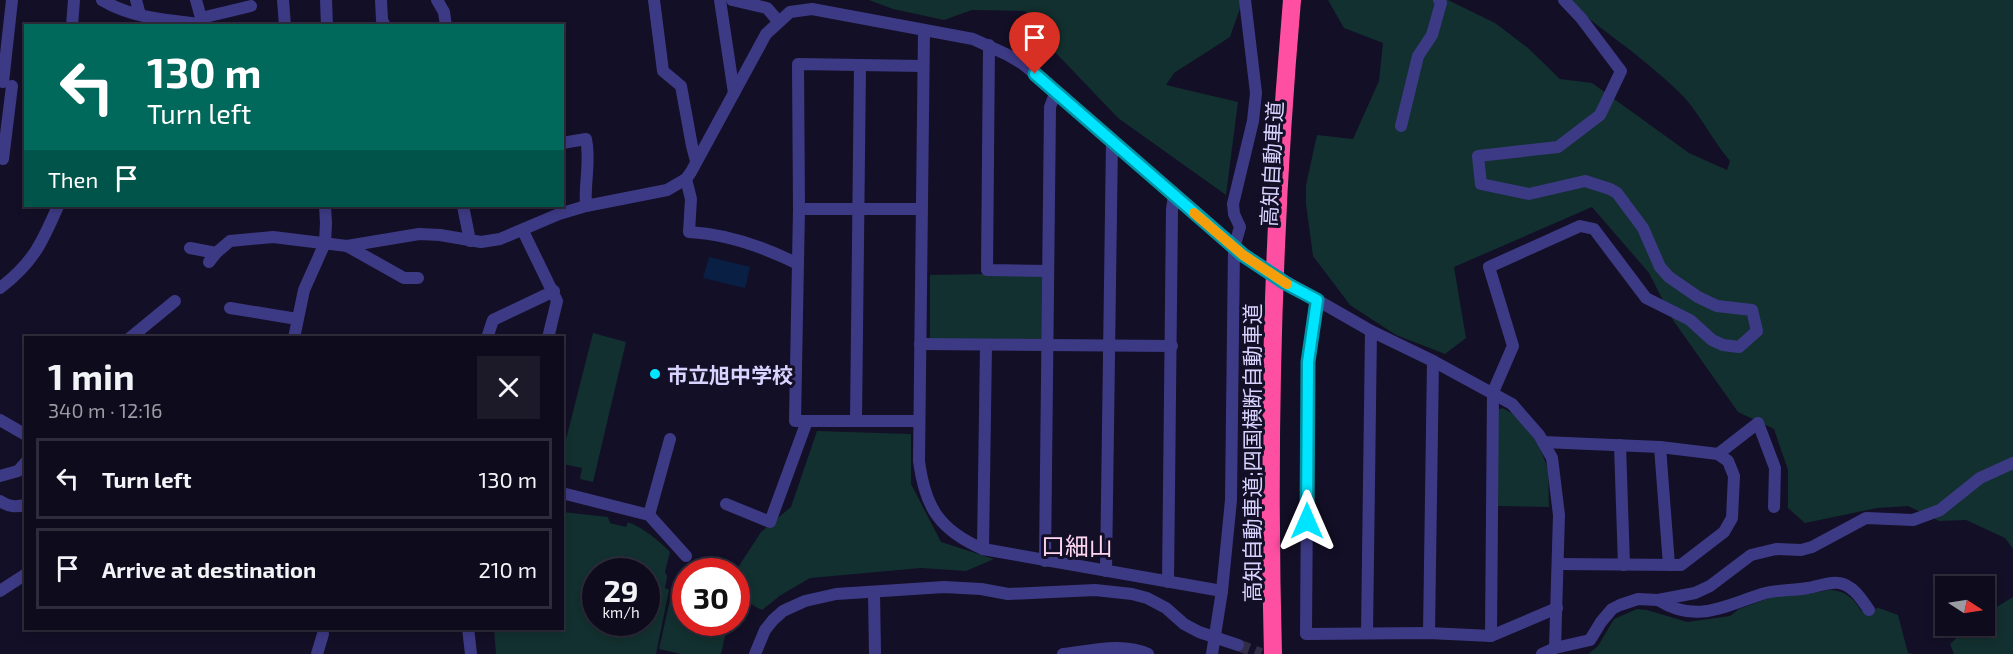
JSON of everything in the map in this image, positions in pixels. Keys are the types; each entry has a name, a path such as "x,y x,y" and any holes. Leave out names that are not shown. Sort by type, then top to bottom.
{"highway":[{"name":"高知自動車道;四国横断自動車道","path":"1273,654 1272,377 1292,0"},
{"name":"高知自動車道","path":"1283,654 1283,382 1303,0"}],"street":[{"path":"3,159 5,83 12,0"},
{"path":"72,24 74,0"},
{"path":"102,0 126,12 204,23 251,6"},
{"path":"136,0 140,15"},
{"path":"196,0 204,23"},
{"path":"283,0 285,24"},
{"path":"326,0 327,24"},
{"path":"381,0 384,24"},
{"path":"437,0 444,12 446,24"},
{"path":"654,0 663,71 681,86 696,160"},
{"path":"720,0 734,93"},
{"path":"732,0 768,8 778,21"},
{"path":"1212,654 1231,500 1240,227 1234,214 1233,204 1253,121 1256,93 1245,0"},
{"path":"1401,126 1418,56 1432,35 1441,3 1438,0"},
{"path":"1491,636 1494,392 1513,346 1489,267 1580,226 1594,229 1646,298 1690,320 1712,340 1723,345 1739,347 1757,331 1752,310 1717,306 1698,297 1669,277 1660,267 1643,228 1617,194 1610,189 1585,181 1529,194 1481,184 1478,156 1558,147 1600,115 1621,71 1581,18 1564,0"},
{"path":"190,248 196,248 212,257 230,241 273,237 347,246 419,234 440,235 482,243 523,231 559,214 586,206 668,190 686,179 766,34 790,12 812,9 973,39 1023,64 1238,252 1371,331 1494,392 1512,404 1528,420 1552,458 1558,515 1555,648"},
{"path":"924,30 919,461 922,484 930,506 954,534 983,549 1221,591"},
{"path":"989,45 987,270 1048,271"},
{"path":"919,421 795,421 799,209 798,64 922,66"},
{"path":"856,420 860,65"},
{"path":"5,83 24,88"},
{"path":"1045,561 1050,107 1056,91"},
{"path":"564,143 586,140 589,152 586,206"},
{"path":"1106,571 1112,140"},
{"path":"686,179 691,199 689,232 742,242 773,252 798,264"},
{"path":"1168,582 1174,196"},
{"path":"0,288 19,274 28,263 46,233 58,207"},
{"path":"294,336 304,290 325,243 325,207"},
{"path":"463,207 470,241"},
{"path":"799,209 921,209"},
{"path":"523,231 557,301 548,336"},
{"path":"347,246 404,278 418,278"},
{"path":"488,336 493,320 554,291"},
{"path":"1317,300 1308,362 1306,634 1429,633 1491,636 1557,608"},
{"path":"132,336 175,301"},
{"path":"230,308 297,319"},
{"path":"1367,633 1371,331"},
{"path":"920,344 1172,346"},
{"path":"983,549 987,345"},
{"path":"1429,633 1432,360"},
{"path":"0,420 24,434"},
{"path":"726,504 770,522 807,421"},
{"path":"1718,454 1758,423 1775,468 1774,507"},
{"path":"650,514 670,439"},
{"path":"1543,442 1660,447 1718,454 1728,461 1734,476 1732,518 1724,532 1681,565 1558,564"},
{"path":"1620,445 1624,565"},
{"path":"1660,447 1669,565"},
{"path":"1542,654 1555,648 1590,640 1612,609 1620,605 1638,599 1658,600 1695,593 1710,586 1751,555 1776,549 1801,550 1812,547 1866,518 1913,520 1934,513 1980,478 2013,463"},
{"path":"0,476 18,471 24,464"},
{"path":"564,493 650,514 686,556"},
{"path":"0,501 14,507 24,505"},
{"path":"0,591 24,575"},
{"path":"1658,600 1671,608 1692,613 1721,609 1764,593 1807,589 1838,582 1848,586 1856,593 1869,610"},
{"path":"755,654 765,630 773,620 792,606 820,596 964,587 1008,594 1113,591 1147,598 1166,608 1184,624 1199,632 1238,645"},
{"path":"874,592 876,654"},
{"path":"468,630 471,654"},
{"path":"317,654 323,634"},
{"path":"1063,654 1110,648 1120,651 1139,650 1148,654"}],"green space":[{"path":"869,0 1243,0 1230,37 1174,73 1166,85 1238,102 1226,195 1118,118 1055,52 1025,11 972,10 944,20 893,9"},
{"path":"1328,0 1448,0 1495,23 1528,48 1560,79 1592,83 1689,153 1727,170 1730,161 1699,116 1678,91 1568,0 2013,0 2013,549 2005,538 1966,520 1939,521 1908,506 1877,508 1805,523 1788,508 1788,470 1774,429 1738,412 1673,320 1649,273 1592,207 1454,267 1466,338 1445,354 1396,335 1350,305 1313,256 1306,204 1306,185 1317,135 1353,139 1379,81 1383,43 1344,28"},
{"path":"1045,273 1044,339 930,340 930,275"},
{"path":"593,333 626,342 593,482 580,479 582,468 564,464 564,447"},
{"path":"1502,408 1516,417 1529,431 1543,456 1547,469 1549,507 1498,506 1496,411"},
{"path":"817,431 911,434 911,484 941,542 994,559 966,571 921,568 810,578 781,595 762,610 750,603 750,558 744,558 761,532 791,507"},
{"path":"564,512 608,517 610,523 626,527 628,522 650,535 670,552 665,572 667,576 665,588 669,590 660,634 660,558 582,558 582,636 660,636 656,654 496,654 494,630 564,630"},
{"path":"1829,590 1840,591 1848,596 1861,611 1879,608 1898,615 1908,653 1914,654 1588,654 1598,646 1614,619 1637,609 1687,622 1730,616 1739,609 1775,596 1803,595"},
{"path":"2013,597 2013,654 1954,654 1950,644 1958,636 1995,636 1995,608"},
{"path":"670,600 672,600 672,636 725,636 721,654 681,654 659,649"}],"water":[{"path":"709,257 750,267 745,288 703,278"}],"tunnel":[{"path":"1238,645 1261,654"}],"slow traffic":[{"path":"1194,213 1243,255 1287,284"}],"place":[{"name":"市立旭中学校","path":"655,374"}],"district":[{"name":"口細山","path":"1077,545"}],"route":[{"path":"1035,74 1243,255 1285,283 1317,300 1308,362 1307,521"}]}
